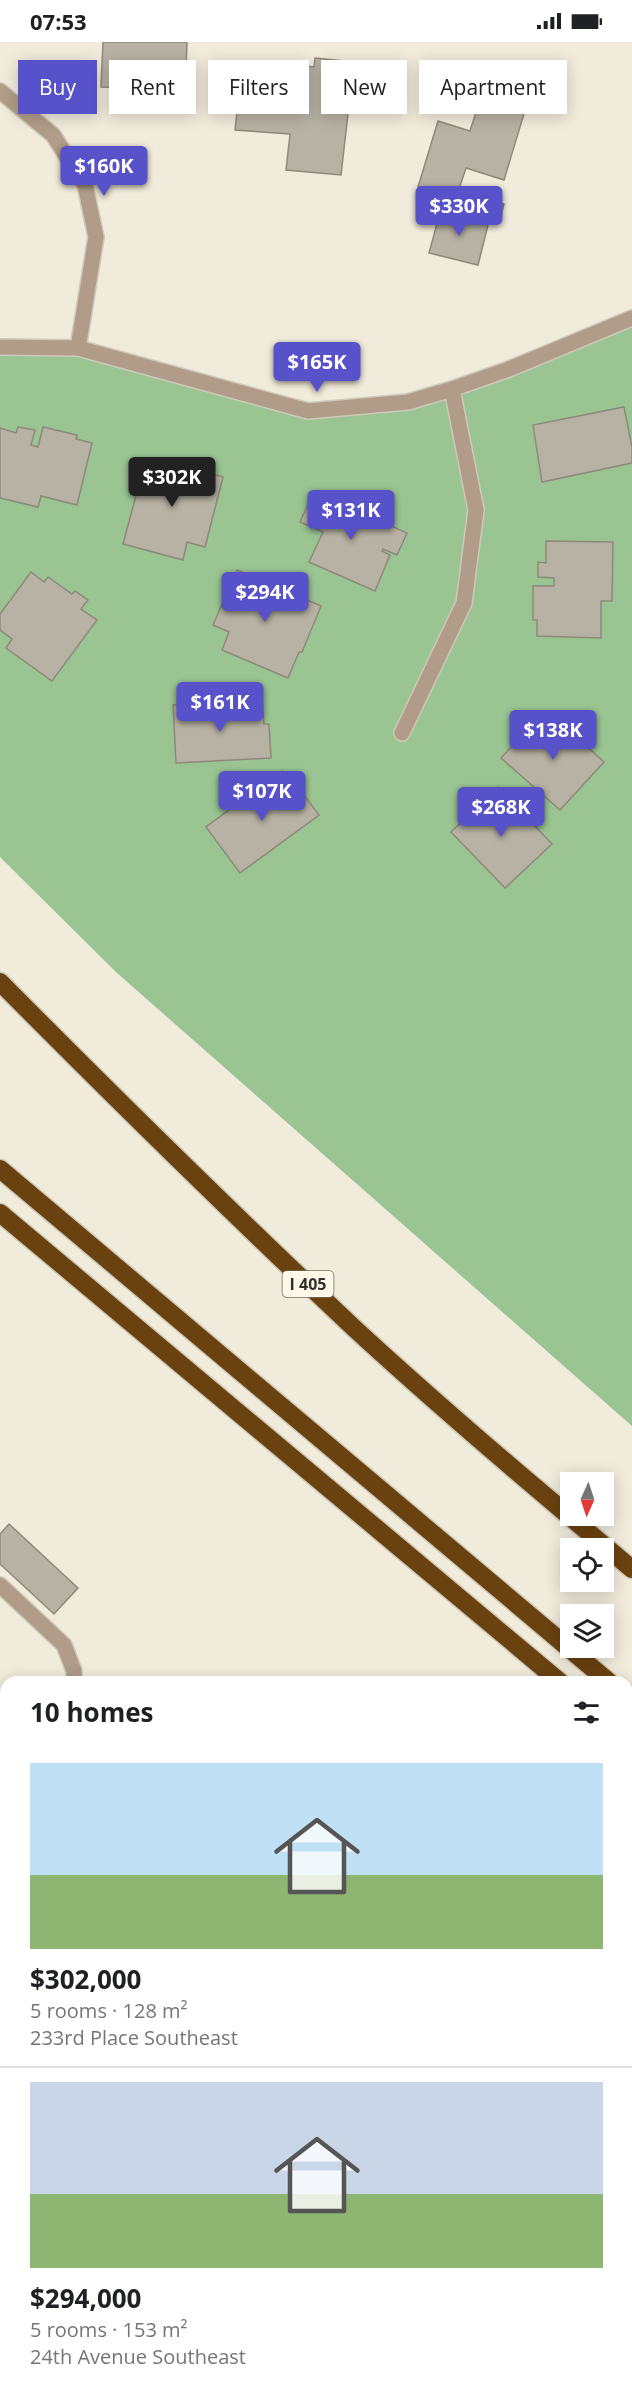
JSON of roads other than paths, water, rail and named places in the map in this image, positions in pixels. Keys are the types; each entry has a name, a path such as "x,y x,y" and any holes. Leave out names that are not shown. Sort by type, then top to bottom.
{"highway":[{"name":"I 405","path":"0,982 174,1156 356,1329 523,1477 632,1569"},
{"path":"0,1169 602,1676"},
{"path":"0,1213 553,1676"}],"street":[{"path":"0,91 53,135 85,185 96,237 78,348"},
{"path":"0,347 78,348 308,411 408,402 509,369 632,318"},
{"path":"402,733 464,603 476,510 452,389"},
{"path":"0,1585 64,1645 74,1676"}]}
